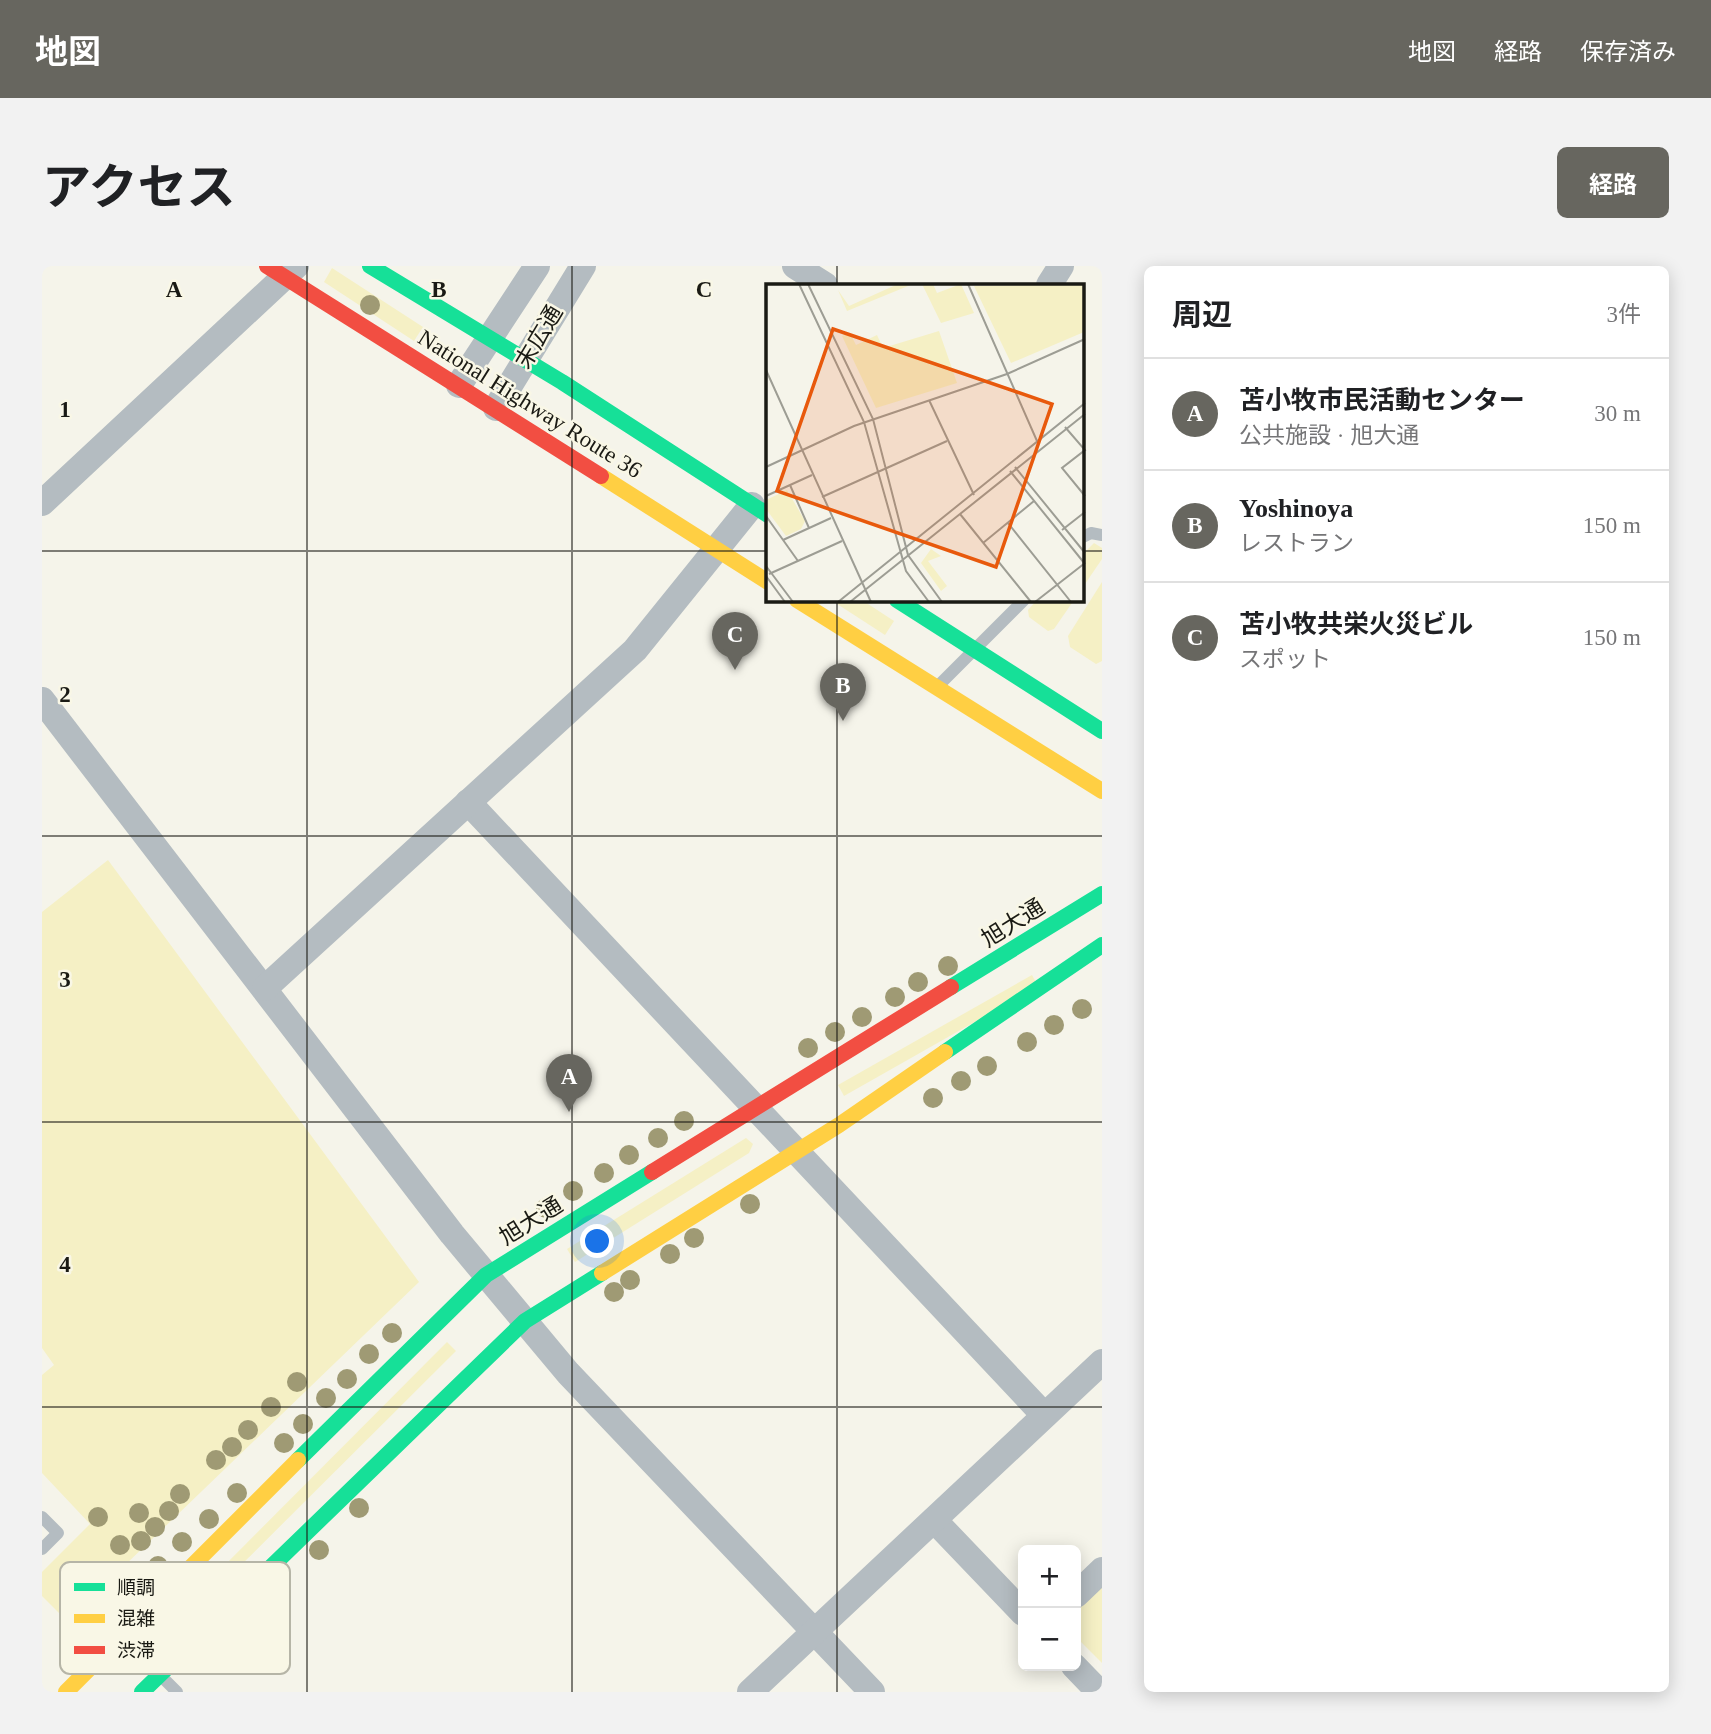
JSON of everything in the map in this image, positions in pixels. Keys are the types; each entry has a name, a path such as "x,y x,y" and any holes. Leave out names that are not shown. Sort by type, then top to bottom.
{"main road":[{"name":"National Highway Route 36","path":"370,266 525,360 760,510"},
{"name":"National Highway Route 36","path":"283,270 766,581"},
{"path":"800,602 1102,791"},
{"path":"900,602 1102,731"},
{"name":"旭大通","path":"197,1562 486,1275 1102,894"},
{"path":"276,1562 525,1321 798,1150 1102,946"},
{"name":"旭大通","path":"66,1692 84,1674"},
{"path":"142,1692 160,1674"}],"street":[{"name":"末広通","path":"459,385 537,266"},
{"name":"末広通","path":"496,408 583,266"},
{"path":"795,266 827,278"},
{"path":"1050,284 1061,266"},
{"path":"42,503 283,270"},
{"path":"265,988 635,650 715,549 760,510"},
{"path":"42,700 486,1275 568,1373 872,1692"},
{"path":"468,802 798,1150 1044,1415"},
{"path":"750,1692 1102,1362"},
{"path":"934,1520 1018,1608"},
{"path":"1081,1590 1102,1570"},
{"path":"1079,1671 1099,1692"}],"lane":[{"path":"1084,536 1091,533 1102,535"},
{"path":"936,687 1022,602"},
{"path":"42,1517 58,1533 42,1549"},
{"path":"160,1674 177,1692"}],"shaded area":[{"path":"332,268 423,327 414,341 324,282"},
{"path":"1094,543 1102,548 1102,559 1084,586 1084,553"},
{"path":"1102,582 1102,661 1096,664 1070,647 1068,636"},
{"path":"834,602 865,602 894,621 885,635"},
{"path":"1035,602 1073,602 1054,629 1048,631 1029,617 1028,610"},
{"path":"108,860 419,1282 128,1562 60,1562 60,1614 42,1596 42,1572 90,1524 42,1473 42,1375 54,1365 42,1348 42,912"},
{"path":"1032,975 1038,986 844,1096 838,1085"},
{"path":"746,1138 753,1144 749,1153 575,1262 567,1249"},
{"path":"447,1342 456,1351 244,1562 228,1562"},
{"path":"1102,1586 1102,1663 1081,1642 1081,1607"}],"traffic: fast":[{"path":"370,266 562,382 766,514"},
{"path":"900,602 1102,731"},
{"path":"951,987 1102,894"},
{"path":"945,1052 1102,945"},
{"path":"298,1460 486,1275 652,1172"},
{"path":"276,1562 525,1321 602,1273"},
{"path":"142,1692 161,1674"}],"traffic: slow":[{"path":"601,476 766,581"},
{"path":"800,602 1102,791"},
{"path":"602,1273 839,1125 945,1052"},
{"path":"196,1562 298,1460"},
{"path":"66,1692 84,1674"}],"traffic: jam":[{"path":"267,266 601,476"},
{"path":"652,1172 951,987"}],"place":[{"name":"苫小牧共栄火災ビル","path":"735,670"},
{"name":"Yoshinoya","path":"843,721"},
{"name":"苫小牧市民活動センター","path":"569,1112"}]}
